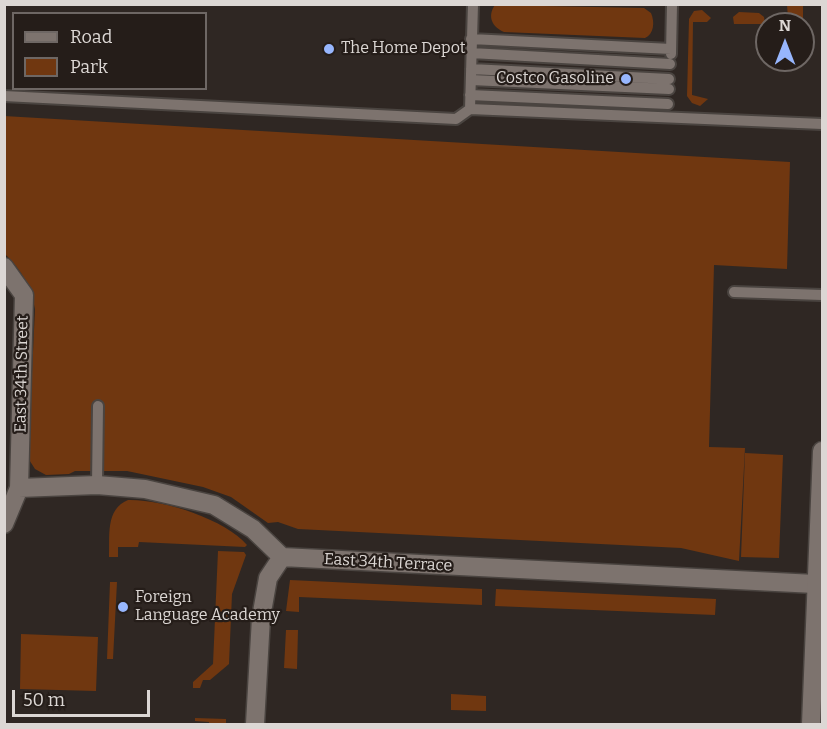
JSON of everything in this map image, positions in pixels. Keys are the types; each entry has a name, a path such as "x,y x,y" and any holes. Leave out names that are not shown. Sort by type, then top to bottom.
{"street":[{"name":"East 34th Street","path":"4,267 24,295 19,488"},
{"path":"811,724 822,451"},
{"path":"4,524 19,488 97,486 145,489 214,505 253,529 282,557 268,578 261,618 255,724"},
{"name":"East 34th Terrace","path":"282,557 697,580 815,584"}],"lane":[{"path":"4,96 447,120 463,116 470,109 473,4"},
{"path":"668,118 672,4"},
{"path":"471,39 671,49"},
{"path":"471,53 670,64"},
{"path":"471,69 669,84"},
{"path":"471,81 669,84"},
{"path":"470,95 668,104"},
{"path":"470,109 822,124"},
{"path":"734,292 822,295"},
{"path":"97,486 98,406"}],"green space":[{"path":"495,5 644,8 651,13 653,27 645,38 504,32 492,21 491,13"},
{"path":"787,5 803,5 803,12 788,12"},
{"path":"702,10 711,18 707,22 693,22 692,95 708,99 700,106 692,103 687,96 689,19 694,11"},
{"path":"739,12 755,13 755,24 734,24 733,17"},
{"path":"4,116 790,162 787,269 714,265 709,447 745,448 739,561 681,548 298,529 278,522 268,523 231,497 203,487 127,471 75,471 69,474 46,475 35,469 28,458 35,309 25,279 5,254"},
{"path":"745,453 783,455 779,558 741,557"},
{"path":"128,500 158,503 192,512 224,527 247,545 245,547 139,542 138,547 118,547 118,557 109,557 112,517 115,510"},
{"path":"218,551 244,552 246,555 232,594 229,664 210,680 203,680 200,688 193,688 193,682 213,664"},
{"path":"290,580 482,589 482,605 299,597 299,612 286,611"},
{"path":"110,582 117,582 113,659 107,659"},
{"path":"496,589 716,599 715,615 495,606"},
{"path":"286,630 298,630 297,669 284,668"},
{"path":"21,634 98,637 96,691 20,689"},
{"path":"451,694 486,696 486,711 451,710"},
{"path":"195,718 226,719 226,724 209,724 209,722 195,721"}],"place":[{"name":"The Home Depot","path":"329,49"},
{"name":"Costco Gasoline","path":"626,79"},
{"name":"Foreign Language Academy","path":"123,607"}]}
